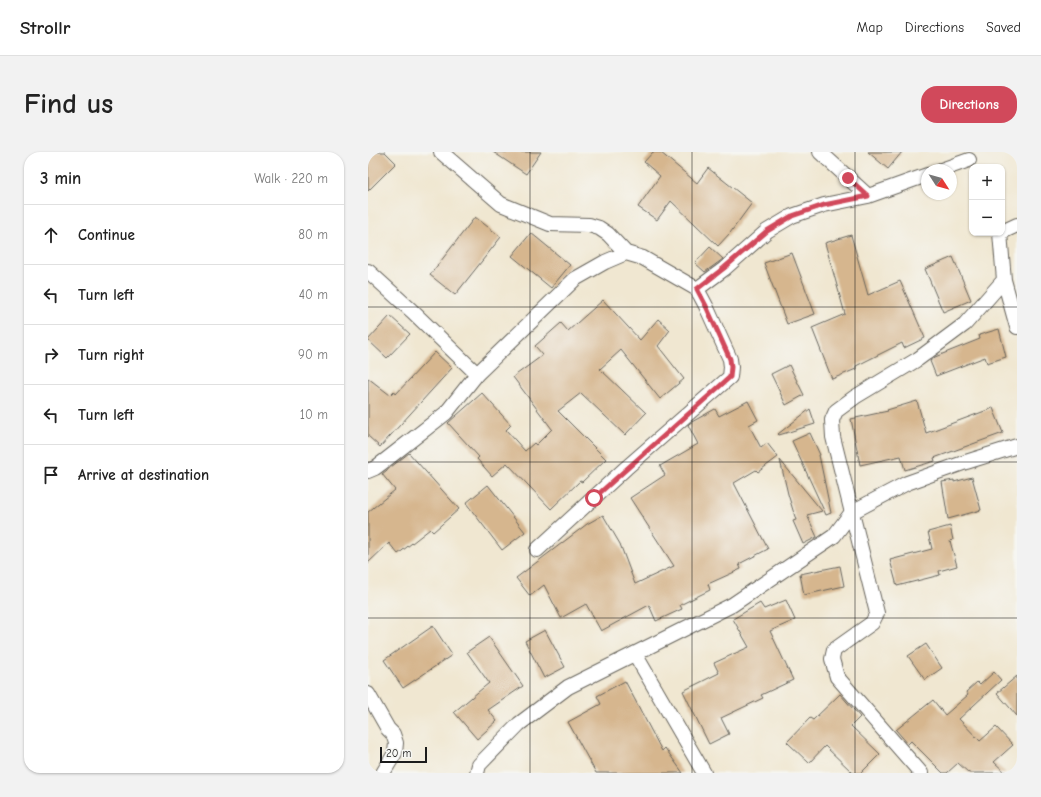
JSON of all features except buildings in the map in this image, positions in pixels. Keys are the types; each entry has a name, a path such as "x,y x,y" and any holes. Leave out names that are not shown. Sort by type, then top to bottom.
{"street":[{"path":"441,152 501,204 550,224 589,225 599,228 608,234 626,253 643,258 697,289 730,359 730,377 626,468 537,550"},
{"path":"820,152 868,196"},
{"path":"957,164 969,160"},
{"path":"697,289 767,231 792,216 824,205 868,196 921,177"},
{"path":"1005,230 1017,226"},
{"path":"1001,236 1004,280 1017,327"},
{"path":"368,471 375,468 446,413 477,374 576,279 605,262 626,253"},
{"path":"368,272 412,311 477,374"},
{"path":"921,773 837,677 832,659 834,650 872,623 877,613 833,436 832,420 836,411 855,397 918,359 965,324 1004,280"},
{"path":"477,773 479,765 519,724 568,687 732,605 834,536 852,512 907,483 1017,446"},
{"path":"635,654 704,773"},
{"path":"368,694 388,729 393,734 396,743 395,753 383,773"}],"route":[{"path":"594,498 730,377 730,359 697,289 767,231 792,216 824,205 868,196 848,178"}]}
